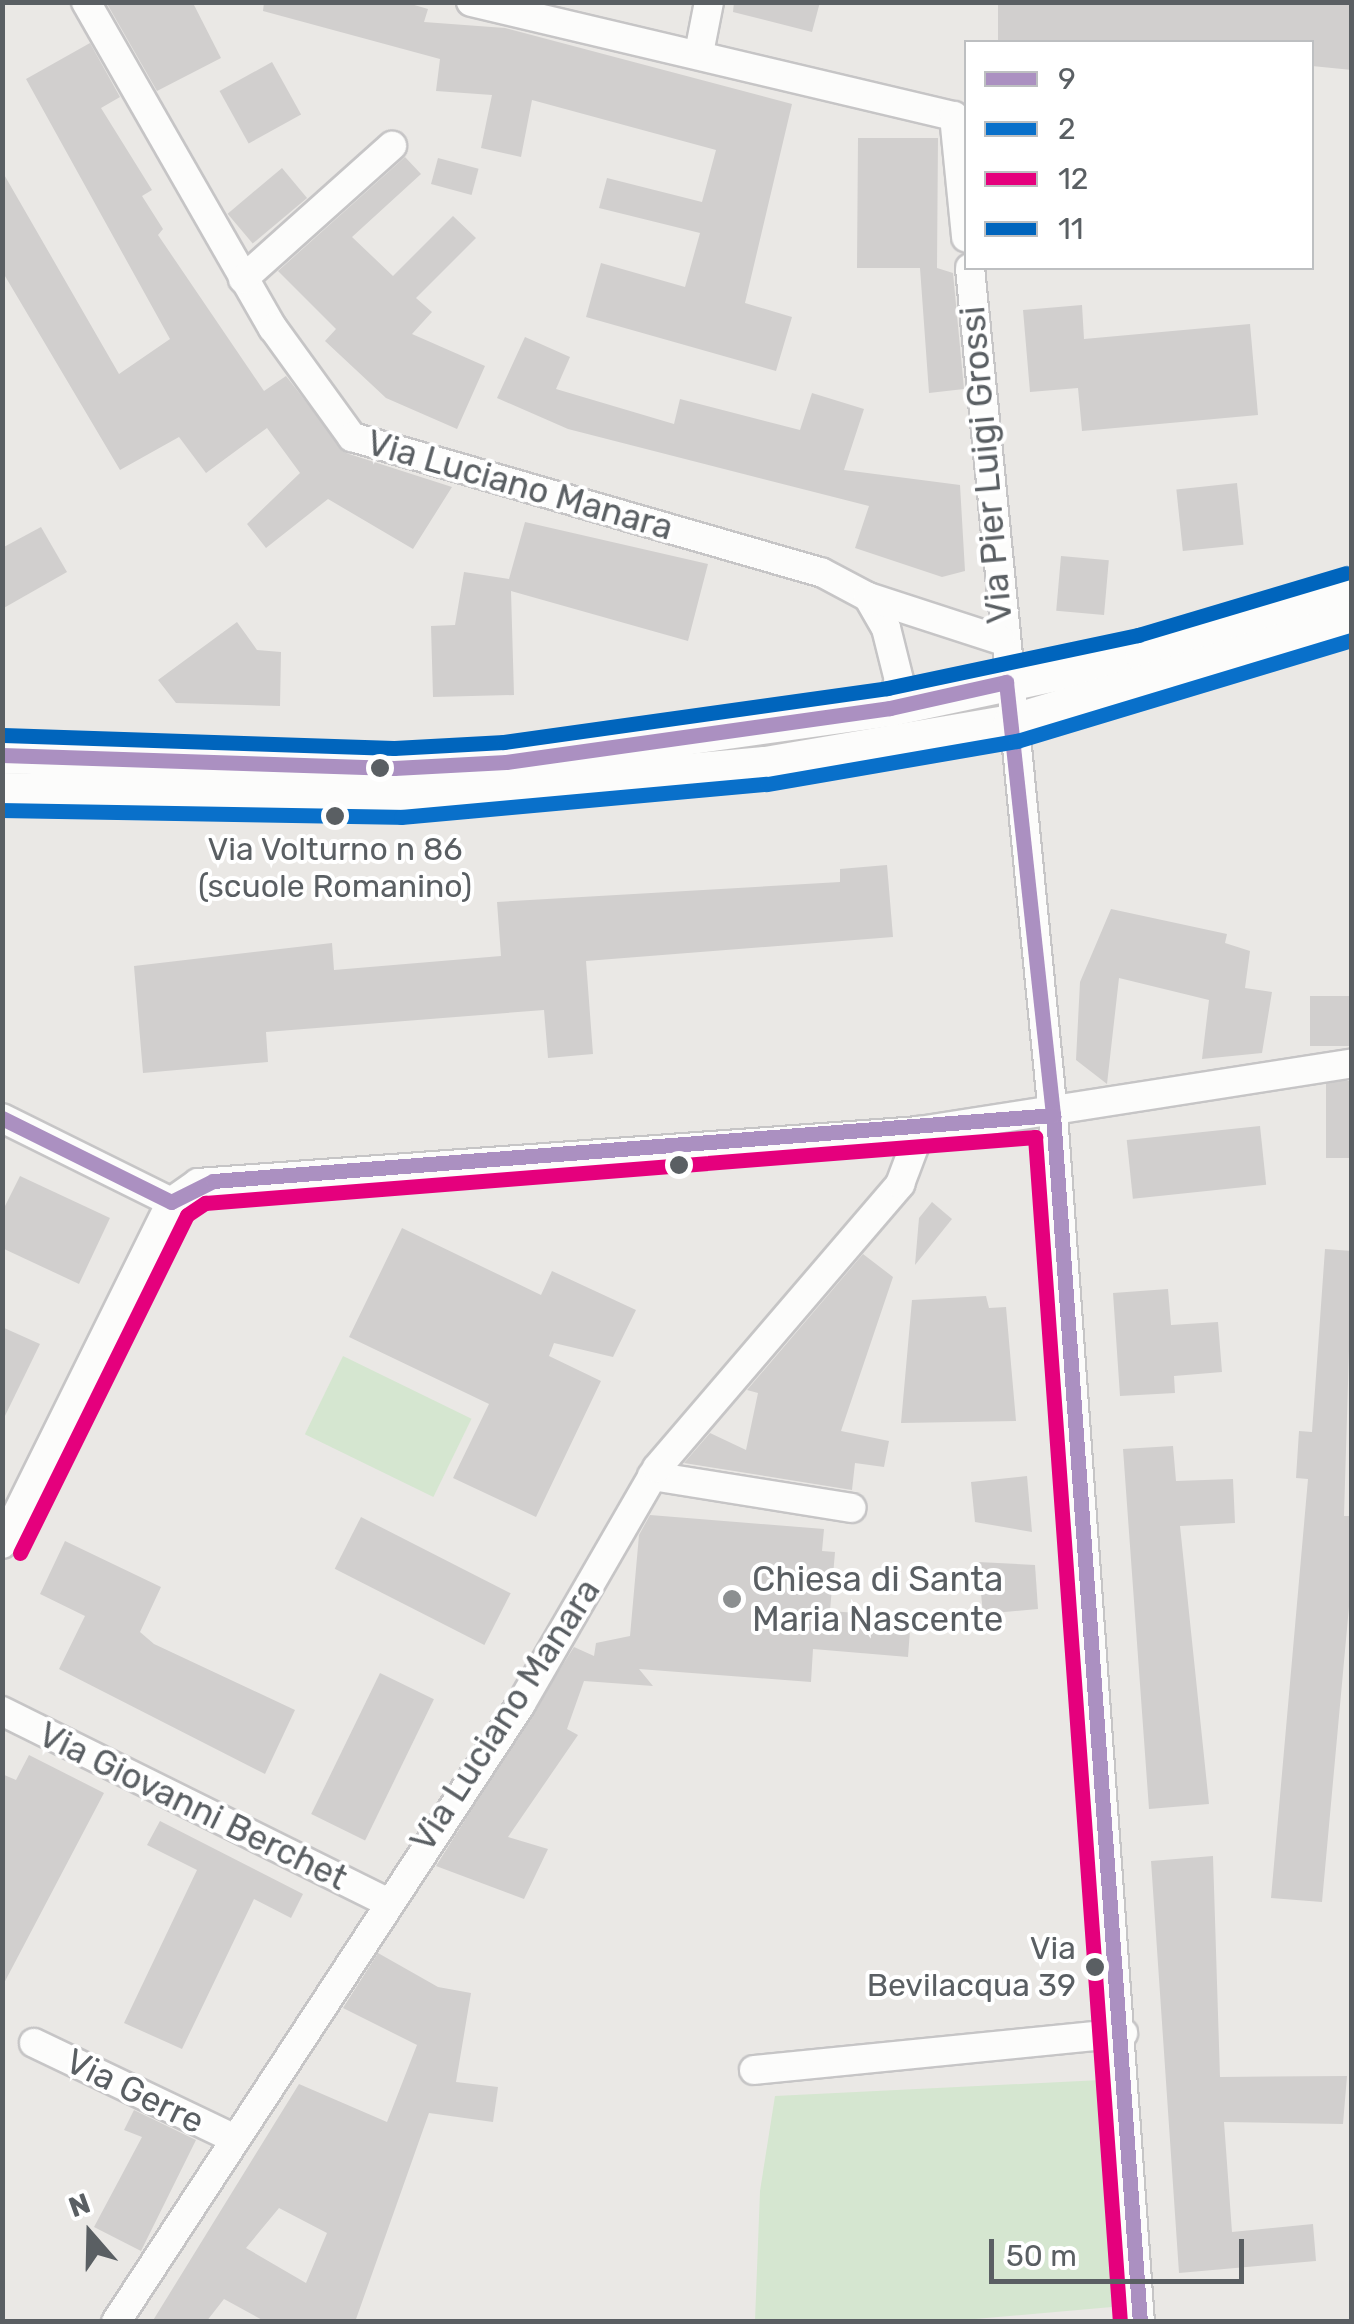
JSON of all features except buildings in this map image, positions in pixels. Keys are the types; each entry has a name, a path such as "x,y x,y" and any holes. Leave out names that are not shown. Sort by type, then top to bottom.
{"street":[{"name":"Via Luciano Manara","path":"86,2 243,279 352,438 822,572 868,597 1000,640"},
{"path":"472,2 954,116 964,217"},
{"path":"698,53 709,2"},
{"path":"243,279 392,146"},
{"name":"Via Pier Luigi Grossi","path":"970,270 1000,640 1053,1115 1123,2033 1140,2322"},
{"path":"2,755 394,768 506,762 890,708 1143,654 1352,592"},
{"path":"868,597 899,680 890,708"},
{"path":"2,790 286,799 506,793 765,764 1011,722 1352,619"},
{"path":"2,1544 171,1202 213,1181 920,1132 1053,1115 1352,1063"},
{"path":"2,1118 171,1202"},
{"name":"Via Luciano Manara","path":"116,2322 384,1901 521,1704 652,1476 900,1184 920,1132"},
{"path":"652,1476 851,1508"},
{"name":"Via Giovanni Berchet","path":"2,1712 384,1901"},
{"path":"754,2070 1123,2033"},
{"name":"Via Gerre","path":"34,2043 235,2138"}],"green space":[{"path":"343,1356 472,1419 433,1497 305,1434"},
{"path":"1101,2080 1112,2307 941,2322 755,2321 760,2191 775,2096"}],"transit line":[{"name":"11","path":"3,735 394,748 504,742 887,688 1138,635 1346,573"},
{"name":"2","path":"2,810 401,817 767,784 1017,741 1352,640"},
{"name":"9","path":"2,755 394,768 506,762 890,708 1006,682 1053,1115 1140,2322"},
{"name":"9","path":"2,1118 171,1202 213,1181 1053,1115"},
{"name":"12","path":"20,1553 187,1215 205,1203 1035,1137 1120,2322"}],"place":[{"name":"Via Volturno n 86 (scuole Romanino)","path":"335,816"},
{"name":"Chiesa di Santa Maria Nascente","path":"732,1599"},
{"name":"Via Bevilacqua 39","path":"1095,1967"}]}
